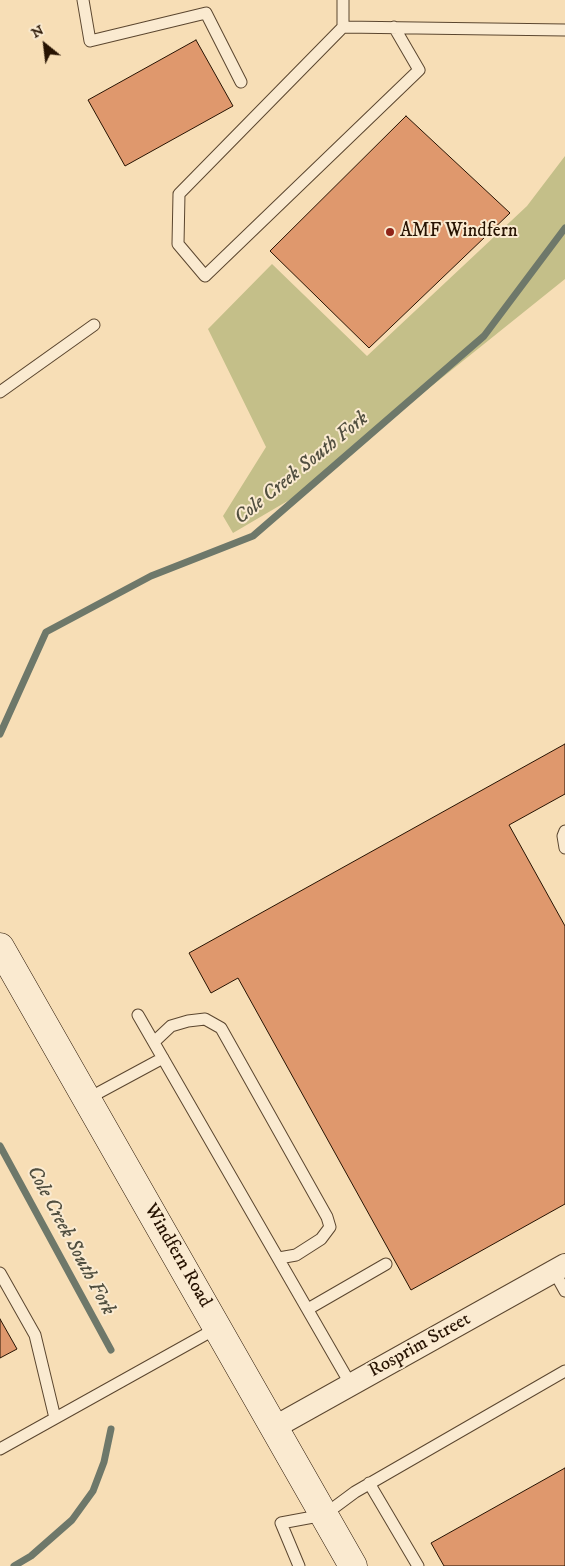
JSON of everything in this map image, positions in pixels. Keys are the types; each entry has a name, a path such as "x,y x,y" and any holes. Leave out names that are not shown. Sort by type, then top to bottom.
{"street":[{"name":"Windfern Road","path":"0,947 353,1566"},
{"name":"Rosprim Street","path":"275,1427 559,1268"}],"lane":[{"path":"83,0 90,41 206,13 241,82"},
{"path":"343,0 343,26 179,194 178,244 205,276 418,70 394,27"},
{"path":"343,26 565,30"},
{"path":"0,392 94,325"},
{"path":"565,831 563,836 565,848"},
{"path":"138,1015 351,1385"},
{"path":"154,1042 172,1026 188,1021 205,1019 220,1028 292,1155 330,1227 321,1239 296,1255 279,1258"},
{"path":"87,1099 163,1058"},
{"path":"308,1309 386,1264"},
{"path":"559,1268 565,1291"},
{"path":"0,1273 34,1335 56,1418"},
{"path":"0,1449 218,1327"},
{"path":"299,1566 282,1523 324,1515 370,1483 565,1370"},
{"path":"370,1483 418,1566"}],"shaded area":[{"path":"565,156 565,279 291,499 233,533 223,516 266,447 208,329 272,264 367,356 527,206"}],"building":[{"path":"196,40 233,106 125,166 88,100"},
{"name":"AMF Windfern","path":"406,116 510,213 369,348 270,251"},
{"path":"565,744 565,794 509,825 565,926 565,1204 411,1290 238,978 211,993 189,953"},
{"path":"0,1319 17,1349 0,1358"},
{"path":"565,1468 565,1566 444,1566 431,1543"}],"waterway":[{"name":"Cole Creek South Fork","path":"0,734 46,632 151,576 253,536 484,336 565,228"},
{"name":"Cole Creek South Fork","path":"0,1146 111,1350"},
{"name":"Cole Creek South Fork","path":"14,1566 31,1556 72,1520 93,1491 104,1462 111,1429"}],"place":[{"name":"AMF Windfern","path":"390,232"}]}
